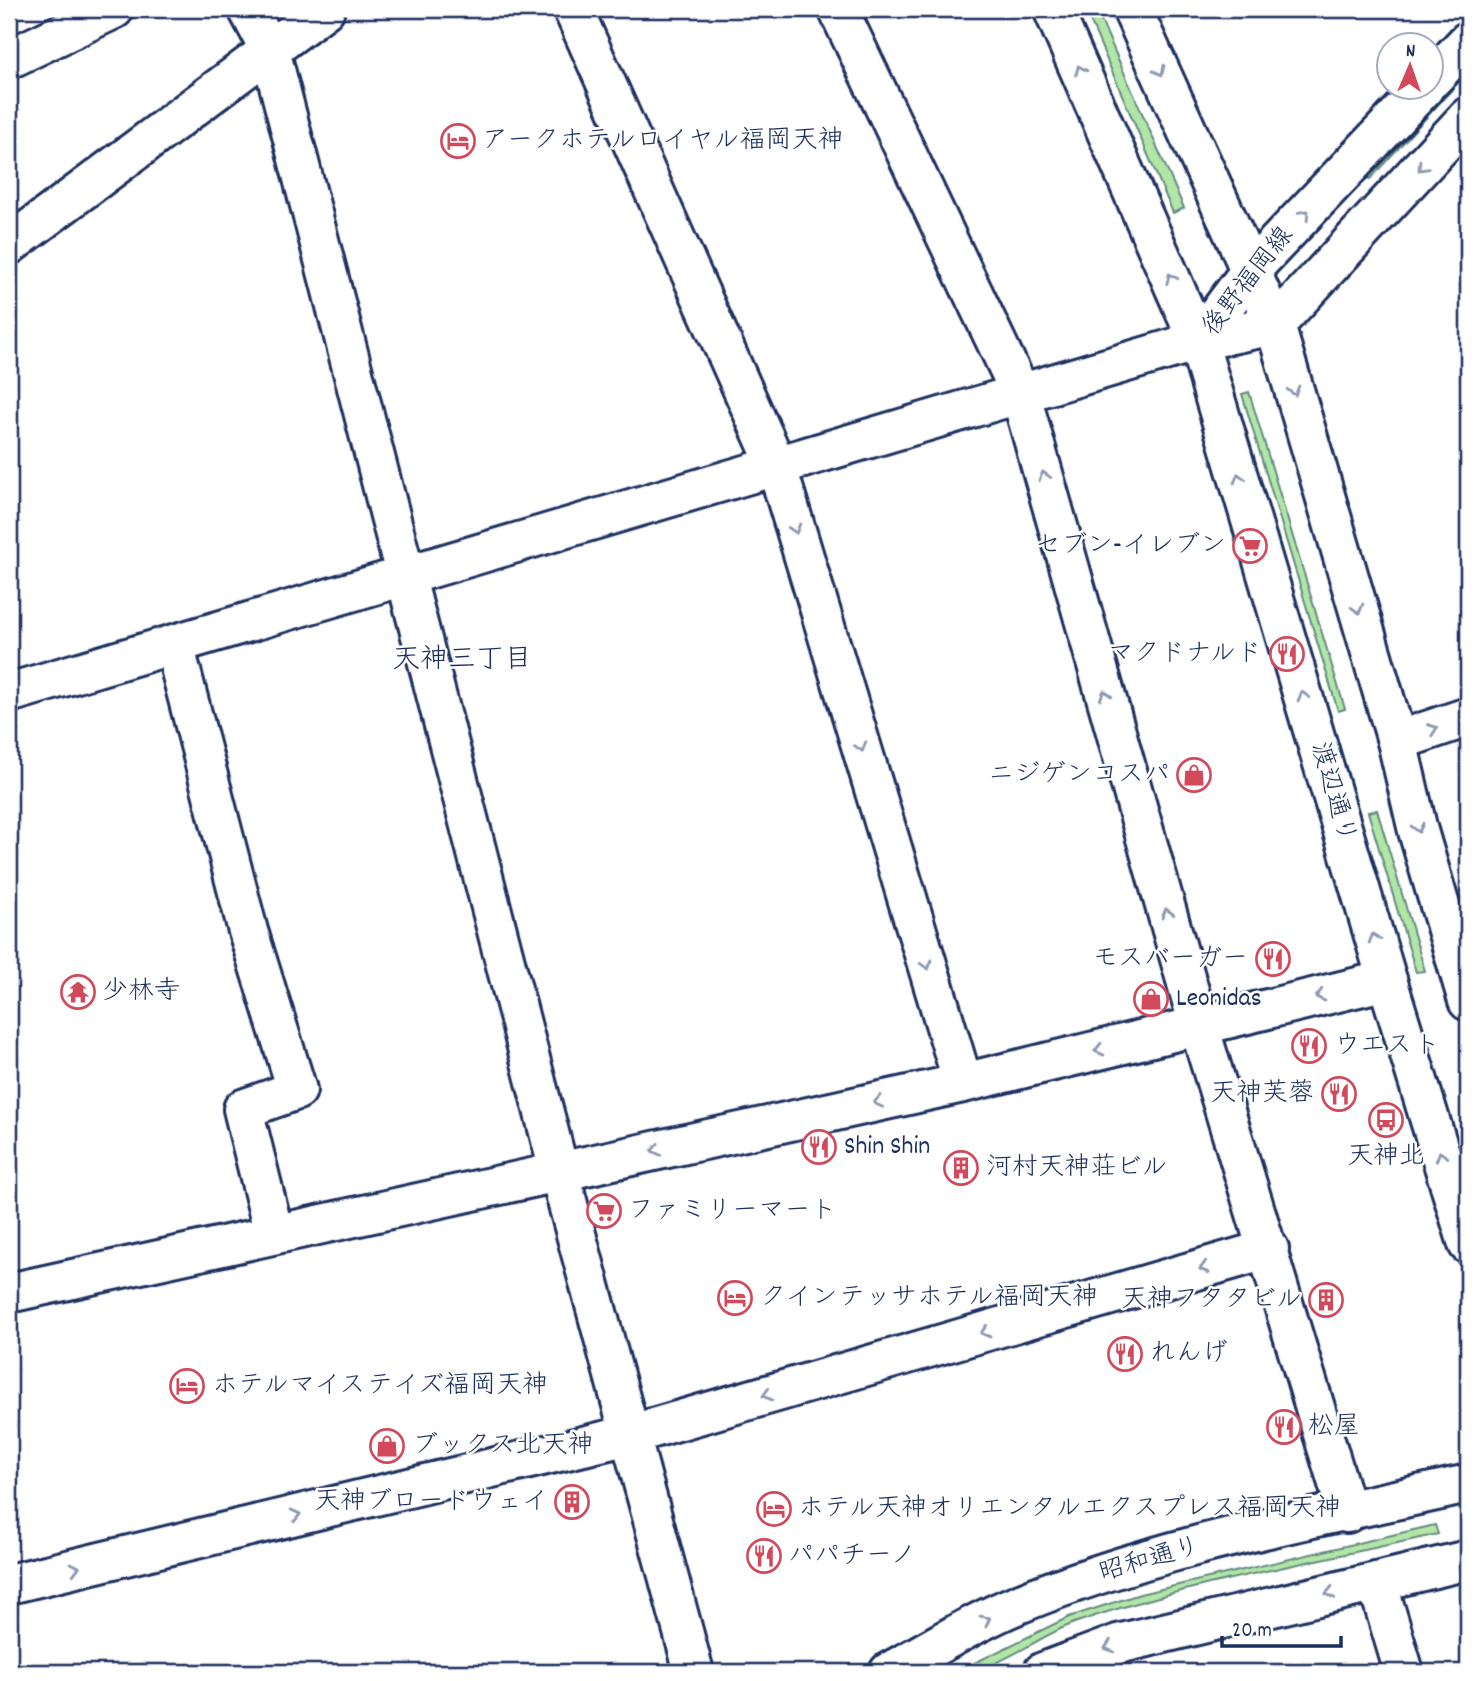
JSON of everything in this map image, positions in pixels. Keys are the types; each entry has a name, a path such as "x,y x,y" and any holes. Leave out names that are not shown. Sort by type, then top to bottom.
{"street":[{"path":"9,59 114,9"},
{"path":"248,9 270,50 559,1171 694,1672"},
{"path":"9,246 325,9"},
{"path":"573,9 776,464 963,1083"},
{"path":"838,9 1020,392 1199,1026 1348,1513"},
{"name":"渡辺通り","path":"1053,9 1198,341 1468,1244"},
{"path":"1132,9 1275,325 1397,741 1418,831 1468,1001"},
{"path":"1446,64 1468,41"},
{"name":"後野福岡線","path":"1198,341 1251,270 1411,102"},
{"name":"後野福岡線","path":"1198,341 1275,325 1468,117"},
{"path":"9,693 1198,341"},
{"path":"174,644 248,931 298,1090 243,1108 274,1234"},
{"path":"1397,741 1468,717"},
{"path":"9,1293 963,1083 1387,980"},
{"path":"9,1584 629,1435 1269,1249"},
{"name":"昭和通り","path":"889,1672 1014,1606 1107,1571 1468,1485"},
{"path":"1043,1672 1118,1644 1468,1560"},
{"path":"1377,1582 1404,1672"}],"green space":[{"path":"1085,9 1096,9 1184,208 1173,213"},
{"path":"1468,60 1468,72 1446,96 1446,84"},
{"path":"1429,102 1441,102 1370,179 1362,175"},
{"path":"1249,392 1345,709 1338,711 1242,394"},
{"path":"1377,810 1425,971 1416,972 1368,812"},
{"path":"1435,1525 1438,1534 1256,1573 1120,1608 1062,1628 987,1666 956,1672 1069,1617 1140,1594"}],"place":[{"name":"アークホテルロイヤル福岡天神","path":"458,141"},
{"name":"セブン-イレブン","path":"1250,546"},
{"name":"マクドナルド","path":"1287,654"},
{"name":"ニジゲンコスパ","path":"1194,775"},
{"name":"モスバーガー","path":"1273,959"},
{"name":"少林寺","path":"78,992"},
{"name":"Leonidas","path":"1151,999"},
{"name":"ウエスト","path":"1309,1046"},
{"name":"天神芙蓉","path":"1339,1094"},
{"name":"天神北","path":"1386,1120"},
{"name":"Shin Shin","path":"819,1147"},
{"name":"河村天神荘ビル","path":"961,1168"},
{"name":"ファミリーマート","path":"604,1211"},
{"name":"クインテッサホテル福岡天神","path":"735,1298"},
{"name":"天神フタタビル","path":"1326,1300"},
{"name":"れんげ","path":"1125,1354"},
{"name":"ホテルマイステイズ福岡天神","path":"187,1386"},
{"name":"松屋","path":"1284,1427"},
{"name":"ブックス北天神","path":"387,1446"},
{"name":"天神ブロードウェイ","path":"572,1502"},
{"name":"ホテル天神オリエンタルエクスプレス福岡天神","path":"774,1509"},
{"name":"パパチーノ","path":"764,1556"}],"district":[{"name":"天神三丁目","path":"462,662"}]}
